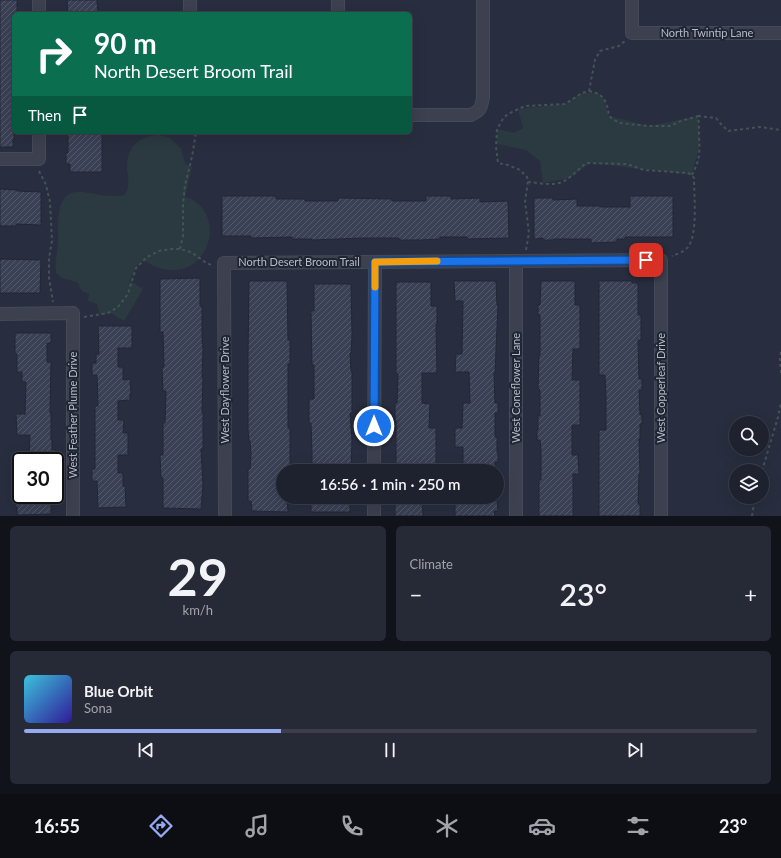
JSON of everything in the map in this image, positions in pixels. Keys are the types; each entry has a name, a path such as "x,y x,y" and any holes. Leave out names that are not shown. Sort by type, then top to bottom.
{"street":[{"path":"38,0 38,12"},
{"path":"190,0 190,12"},
{"path":"338,0 338,12"},
{"path":"412,115 471,115 477,112 480,108 483,98 483,0"},
{"path":"632,0 632,33"},
{"name":"North Twintip Lane","path":"632,33 781,33"},
{"path":"0,160 36,159 39,134"},
{"name":"North Desert Broom Trail","path":"219,265 375,262 661,260"},
{"name":"West Copperleaf Drive","path":"661,260 661,516"},
{"name":"West Coneflower Lane","path":"516,516 520,261"},
{"path":"374,464 375,262"},
{"name":"West Dayflower Drive","path":"219,265 226,516"},
{"path":"0,314 55,314 73,316"},
{"name":"West Feather Plume Drive","path":"73,316 73,516"},
{"path":"374,504 374,516"}],"path":[{"path":"589,91 595,60 600,51 619,46 632,33"},
{"path":"520,261 529,233 525,202 528,182 527,177 520,170 498,163 496,147 497,129 504,117 525,106 565,104 582,93 589,91 598,93 604,99 609,116 620,123 649,126 671,126 678,122 698,116 716,118 728,131 760,127 781,130"},
{"path":"692,175 697,166 699,155 700,145 698,116"},
{"path":"180,249 183,236 183,204 185,184 196,134"},
{"path":"36,159 49,194 52,241 49,258 49,278 55,314"},
{"path":"528,182 553,184 560,183 566,181 587,163 627,164 644,170 688,173 692,175 694,178 694,218 691,241 688,247 683,251 661,260"},
{"path":"73,316 108,313 118,307 128,294 136,268 147,256 159,250 180,249 191,252 205,262 219,265"},
{"path":"781,352 781,374"},
{"path":"764,464 781,403"},
{"path":"752,516 754,504"}],"shaded area":[{"path":"582,93 598,93 604,99 609,116 649,126 698,116 700,145 692,175 590,163 570,178 543,183 540,161 526,150 497,144 497,129 514,133 523,128 519,109 565,104"},
{"path":"159,135 170,138 181,149 185,163 192,167 185,197 192,199 204,210 208,219 210,236 203,253 198,260 183,269 166,269 156,267 146,262 139,262 130,281 122,279 132,282 143,289 124,321 110,313 100,315 97,304 88,301 89,294 82,291 77,282 62,278 56,273 58,220 61,205 69,194 76,192 85,192 105,196 122,196 126,193 128,187 127,162 131,150 139,141"}],"building":[{"path":"0,0 17,0 17,12 12,12 12,134 14,134 14,139 13,147 0,147"},
{"path":"67,0 97,0 98,12 68,12"},
{"path":"68,134 102,134 102,172 70,172 70,164 66,164 66,153 68,153"},
{"path":"0,189 41,192 41,225 16,224 16,226 0,226"},
{"path":"222,196 276,196 276,199 305,199 305,201 338,201 338,198 426,201 426,196 451,196 451,199 480,198 480,202 508,201 509,238 467,239 467,237 440,237 440,239 421,240 399,240 399,238 363,238 312,240 292,239 292,237 251,238 251,236 222,236"},
{"path":"630,196 673,196 673,237 625,237 625,239 617,239 617,242 591,243 591,239 534,239 534,198 553,198 553,200 577,199 577,206 630,207"},
{"path":"0,259 41,260 40,293 0,293"},
{"path":"200,278 203,349 203,449 201,449 203,484 201,509 163,508 163,478 161,478 160,455 163,455 163,423 165,423 166,391 163,391 162,367 164,367 163,332 160,332 160,279"},
{"path":"249,281 287,281 288,340 290,340 290,364 288,364 288,428 290,428 290,464 276,464 276,504 287,504 288,512 252,511 251,501 248,501 248,469 250,469 251,455 248,429"},
{"path":"454,281 496,281 498,305 494,373 495,403 498,403 498,413 495,413 495,437 497,437 498,462 495,462 495,464 463,464 463,447 455,447 455,428 462,428 463,403 470,403 469,372 455,372 456,354 462,354 463,301 455,301"},
{"path":"541,281 575,281 575,305 580,305 580,349 573,349 572,380 580,380 580,425 572,425 572,455 578,455 579,474 573,474 573,516 539,516 541,449 540,440 537,440 538,415 540,416 540,390 538,389 540,315 538,315 538,305 540,305"},
{"path":"599,281 632,281 632,283 638,283 638,315 641,315 641,340 638,340 639,379 642,379 642,390 639,390 640,415 642,415 639,439 640,474 638,504 640,504 640,516 599,516 599,430 606,430 606,397 605,375 599,375"},
{"path":"396,282 431,282 431,306 437,306 437,373 422,373 422,403 430,404 429,428 436,428 436,464 396,464 395,403 397,403 398,374 396,374"},
{"path":"314,284 351,284 351,464 312,464 309,399 314,399 311,311 314,311"},
{"path":"98,326 132,326 132,348 118,348 118,367 123,367 123,380 130,379 131,393 130,400 118,401 118,420 124,420 123,433 128,433 128,455 118,455 118,473 123,473 126,507 98,508 97,481 92,481 92,469 95,469 95,406 98,406 97,375 92,375 92,363 96,363 96,354 99,354"},
{"path":"15,333 51,333 51,343 47,343 47,362 51,362 51,440 52,450 56,450 56,452 29,452 30,435 17,435 16,414 25,414 26,382 22,382 22,372 17,372 17,354 15,354"},
{"path":"16,504 51,504 51,514 17,515"},
{"path":"311,504 350,504 350,512 311,512"},
{"path":"395,504 422,504 423,516 395,516"},
{"path":"455,504 497,504 498,511 494,511 495,516 455,516"}],"slow traffic":[{"path":"375,287 375,262 437,261"}],"route":[{"path":"374,426 375,262 646,260"}]}
